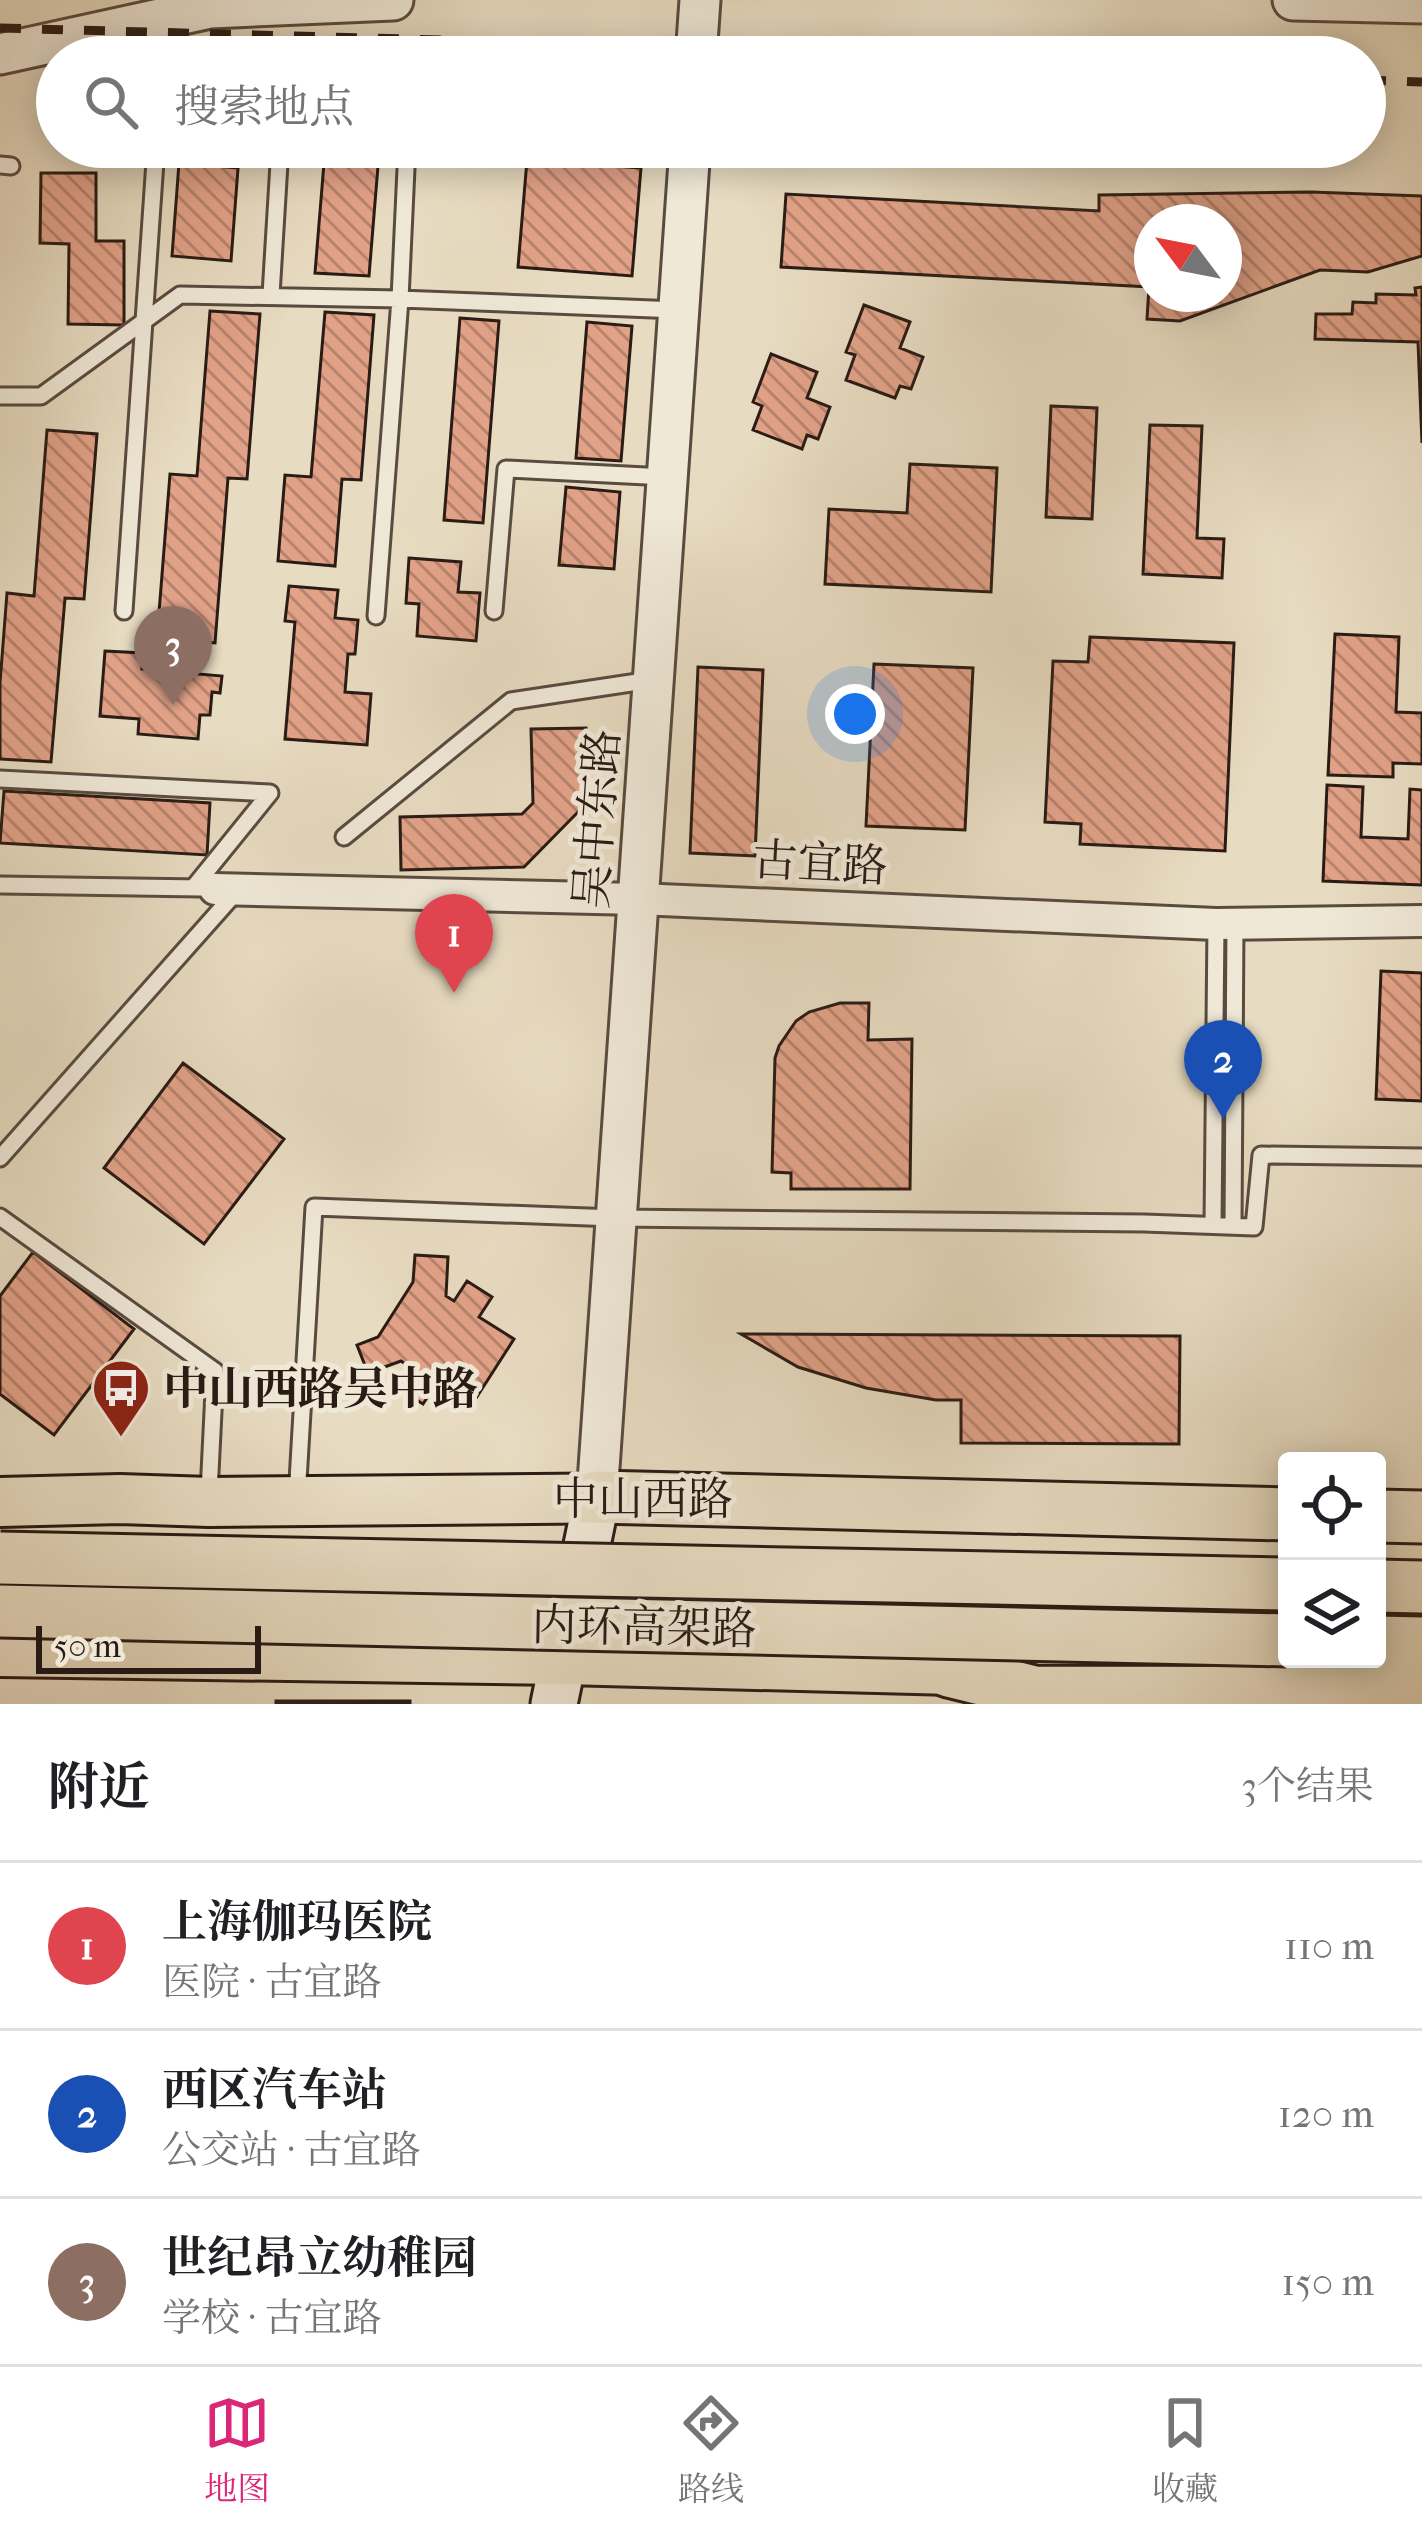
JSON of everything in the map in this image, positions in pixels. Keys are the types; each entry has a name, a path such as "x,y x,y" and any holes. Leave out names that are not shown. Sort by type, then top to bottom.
{"highway":[{"path":"597,1497 1278,1514"},
{"path":"1386,1516 1422,1517"},
{"name":"内环高架路","path":"0,1558 1278,1584"},
{"path":"1386,1586 1422,1587"},
{"name":"内环高架路","path":"0,1611 1278,1640"},
{"path":"1386,1642 1422,1643"},
{"path":"949,1671 1025,1698 1422,1693"}],"main road":[{"name":"中山西路","path":"0,1502 597,1497 1278,1503"},
{"path":"560,1682 597,1497"},
{"path":"1386,1504 1422,1504"},
{"path":"0,1652 560,1682 949,1671 1422,1674"}],"street":[{"path":"82,36 210,8 393,0"},
{"path":"697,36 700,0"},
{"path":"1293,0 1422,3"},
{"path":"0,54 36,46"},
{"name":"吴中东路","path":"597,1497 689,168"},
{"name":"古宜路","path":"216,888 638,899 1226,924 1422,921"}],"lane":[{"path":"124,611 154,168"},
{"path":"271,295 279,168"},
{"path":"376,616 406,168"},
{"path":"0,396 41,397 180,295 679,310"},
{"path":"494,611 506,469 668,477"},
{"path":"344,837 511,701 653,680"},
{"path":"0,779 270,793 216,888 0,1158"},
{"path":"0,885 216,888"},
{"path":"1213,1225 1226,924"},
{"path":"1226,924 1233,1226"},
{"path":"297,1501 314,1207 615,1218 1254,1227 1261,1155 1422,1157"},
{"path":"0,1217 215,1371 209,1502"}],"building":[{"path":"179,168 238,168 231,261 172,256"},
{"path":"324,168 378,168 369,276 315,273"},
{"path":"526,168 641,168 632,276 518,267"},
{"path":"41,173 96,173 96,241 124,241 124,325 68,324 69,244 40,243"},
{"path":"1311,192 1422,196 1422,256 1368,272 1320,270 1242,298 1242,204 1134,204 1134,286 781,267 786,194 1099,211 1099,195"},
{"path":"1422,287 1422,443 1418,342 1315,339 1316,314 1352,314 1353,302 1376,303 1376,294 1416,295 1415,288"},
{"path":"864,305 910,322 900,348 923,357 911,389 900,386 895,398 846,380 855,355 846,352"},
{"path":"210,311 260,314 247,479 228,478 215,643 157,638 170,474 197,476"},
{"path":"325,312 374,315 361,480 342,479 335,566 278,561 285,475 311,477"},
{"path":"1147,312 1205,312 1180,321 1147,319"},
{"path":"460,318 499,321 483,523 444,520"},
{"path":"587,322 632,326 621,461 576,458"},
{"path":"771,354 817,372 807,398 830,407 818,439 807,435 802,449 753,430 762,406 753,402"},
{"path":"1051,406 1097,408 1092,519 1046,517"},
{"path":"1150,425 1202,426 1197,538 1224,539 1222,578 1143,574"},
{"path":"47,430 97,434 84,599 65,598 51,762 0,759 7,593 34,596"},
{"path":"910,464 997,468 991,592 825,584 829,509 907,513"},
{"path":"566,487 620,492 614,569 559,565"},
{"path":"409,558 461,562 458,592 480,593 476,641 417,636 419,604 406,603"},
{"path":"289,586 338,590 335,618 358,620 355,654 348,654 345,692 371,694 367,745 285,739 295,622 285,621"},
{"path":"1335,634 1399,637 1396,712 1422,713 1422,764 1393,763 1393,777 1328,775"},
{"path":"1090,637 1234,643 1225,851 1080,844 1081,824 1045,822 1053,661 1088,662"},
{"path":"105,651 143,653 142,669 222,676 220,693 212,692 210,715 200,715 198,739 138,734 139,719 100,716"},
{"path":"874,664 973,668 965,830 866,826"},
{"path":"698,667 763,670 755,856 690,853"},
{"path":"586,728 588,811 579,811 524,867 401,870 400,817 522,814 533,803 531,729"},
{"path":"1327,785 1363,787 1361,837 1408,839 1410,789 1422,790 1422,885 1323,881"},
{"path":"4,791 210,803 207,855 0,843"},
{"path":"1381,971 1422,973 1422,1101 1376,1099"},
{"path":"840,1003 869,1003 868,1040 912,1039 910,1189 791,1189 791,1173 772,1172 779,1046 796,1021"},
{"path":"183,1063 284,1139 204,1244 104,1168"},
{"path":"33,1252 134,1329 54,1435 0,1394 0,1296"},
{"path":"415,1255 448,1257 446,1296 454,1301 467,1281 492,1297 479,1317 514,1339 471,1406 436,1384 423,1404 398,1388 411,1368 401,1361 368,1373 357,1345 378,1337 413,1282"},
{"path":"741,1334 1180,1336 1179,1444 961,1443 961,1400 866,1388 798,1367"},
{"path":"410,1701 410,1704 276,1704"}],"railway":[{"path":"0,28 294,36"},
{"path":"1386,81 1422,82"}],"place":[{"name":"世纪昂立幼稚园","path":"173,705"},
{"name":"上海伽玛医院","path":"454,993"},
{"name":"西区汽车站","path":"1223,1119"},
{"name":"中山西路吴中路","path":"121,1439"}]}
